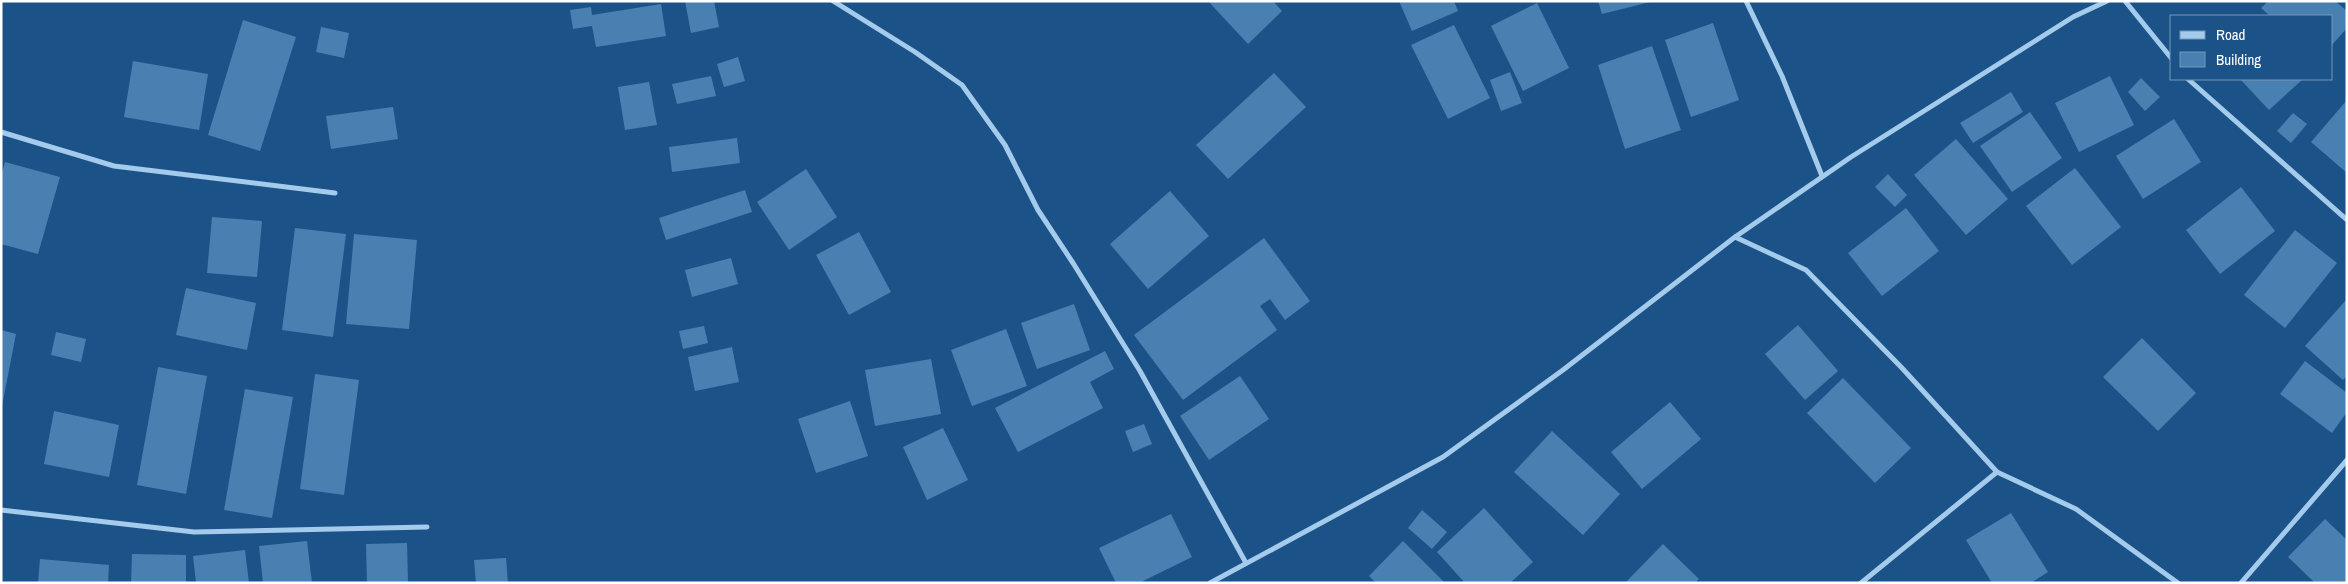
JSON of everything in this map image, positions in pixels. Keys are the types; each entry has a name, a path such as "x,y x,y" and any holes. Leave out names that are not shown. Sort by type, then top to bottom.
{"street":[{"path":"833,1 915,52 962,85 1005,145 1038,210 1140,371 1246,563"},
{"path":"1746,1 1782,76 1822,176"},
{"path":"1210,583 1443,457 1562,370 1735,237 1822,176 2073,17 2107,1"},
{"path":"2125,1 2170,57"},
{"path":"2189,80 2347,220"},
{"path":"1,132 114,166 334,193"},
{"path":"1735,237 1806,270 1902,368 1997,472 2076,510 2178,583"},
{"path":"2241,583 2347,460"},
{"path":"1861,583 1997,472"},
{"path":"1,510 194,532 427,527"}],"building":[{"path":"685,1 714,1 719,27 691,33"},
{"path":"1208,1 1273,1 1282,11 1248,44"},
{"path":"1399,1 1454,1 1458,11 1412,31"},
{"path":"1598,1 1650,1 1650,2 1602,14"},
{"path":"2268,1 2335,1 2347,11 2347,28 2333,44 2333,15 2269,15 2261,8"},
{"path":"1537,3 1569,68 1523,91 1491,26"},
{"path":"661,4 666,36 596,47 592,26 573,29 570,10 591,7 592,15"},
{"path":"243,20 296,37 260,151 208,135"},
{"path":"1713,23 1739,100 1691,117 1665,40"},
{"path":"1454,25 1490,98 1448,119 1411,45"},
{"path":"321,27 349,33 344,58 316,52"},
{"path":"1652,46 1681,130 1625,149 1598,65"},
{"path":"738,57 745,81 724,87 717,64"},
{"path":"133,61 208,74 199,130 124,117"},
{"path":"1510,72 1522,103 1501,111 1490,80"},
{"path":"1274,73 1306,107 1228,179 1196,145"},
{"path":"711,76 716,96 677,104 672,84"},
{"path":"2110,76 2134,125 2079,152 2055,103"},
{"path":"2141,78 2160,97 2145,111 2128,92"},
{"path":"2241,80 2302,80 2269,110"},
{"path":"649,82 657,125 625,130 618,87"},
{"path":"2011,92 2023,112 1973,143 1960,123"},
{"path":"2347,100 2347,173 2311,142"},
{"path":"393,107 398,139 331,149 326,116"},
{"path":"2030,112 2062,158 2012,192 1980,146"},
{"path":"2293,113 2307,124 2291,143 2277,131"},
{"path":"2174,119 2201,162 2143,199 2116,156"},
{"path":"737,138 740,163 672,172 669,147"},
{"path":"1956,139 2008,199 1966,235 1914,175"},
{"path":"5,162 60,177 38,254 1,244 1,176"},
{"path":"2075,168 2121,227 2072,265 2026,206"},
{"path":"806,169 837,217 789,250 757,202"},
{"path":"1888,174 1907,195 1895,207 1875,187"},
{"path":"2241,187 2275,231 2220,274 2186,230"},
{"path":"745,190 752,212 666,240 659,218"},
{"path":"1170,191 1209,236 1148,289 1110,244"},
{"path":"1906,208 1939,251 1882,296 1848,253"},
{"path":"212,217 262,221 257,277 207,273"},
{"path":"295,228 346,234 333,337 282,330"},
{"path":"2295,230 2337,263 2285,328 2244,295"},
{"path":"859,232 891,292 849,315 816,255"},
{"path":"354,234 417,240 409,329 346,324"},
{"path":"1264,238 1310,301 1285,320 1270,299 1260,306 1277,330 1183,400 1134,335"},
{"path":"731,258 738,284 692,297 685,270"},
{"path":"186,288 256,303 247,350 176,335"},
{"path":"2347,299 2347,376 2343,380 2305,346"},
{"path":"1074,304 1090,350 1037,369 1021,323"},
{"path":"1798,325 1838,371 1805,400 1765,354"},
{"path":"704,326 708,343 683,349 679,331"},
{"path":"1006,329 1027,386 972,406 951,350"},
{"path":"1,330 16,334 2,406 1,406"},
{"path":"56,332 86,339 81,362 51,355"},
{"path":"2142,338 2196,393 2158,431 2103,377"},
{"path":"732,347 739,382 695,391 688,357"},
{"path":"1105,351 1114,369 1090,382 1103,408 1018,452 995,408"},
{"path":"931,359 941,414 875,426 865,370"},
{"path":"2305,361 2347,393 2347,412 2332,433 2280,394"},
{"path":"158,367 207,376 186,494 137,485"},
{"path":"315,374 359,380 344,495 300,489"},
{"path":"1240,376 1269,419 1209,460 1180,416"},
{"path":"1843,378 1911,448 1875,483 1807,413"},
{"path":"245,389 293,397 272,518 224,510"},
{"path":"850,401 868,456 816,473 798,419"},
{"path":"1670,402 1701,439 1642,489 1611,452"},
{"path":"54,411 119,425 109,477 44,464"},
{"path":"1144,424 1152,444 1133,452 1125,431"},
{"path":"943,428 968,480 927,500 903,447"},
{"path":"1552,431 1620,494 1583,535 1514,472"},
{"path":"1484,508 1533,562 1510,583 1465,583 1437,552"},
{"path":"1422,510 1447,532 1432,549 1408,528"},
{"path":"2011,513 2048,572 2031,583 1992,583 1966,540"},
{"path":"1171,514 1192,557 1139,583 1116,583 1099,548"},
{"path":"2325,519 2347,540 2347,583 2315,583 2288,557"},
{"path":"307,541 312,583 263,583 259,546"},
{"path":"1403,541 1445,583 1376,583 1369,576"},
{"path":"407,543 408,583 367,583 366,544"},
{"path":"1663,544 1699,579 1695,583 1625,583"},
{"path":"245,550 249,583 196,583 193,556"},
{"path":"132,554 186,555 186,583 131,583"},
{"path":"506,558 508,583 476,583 474,560"},
{"path":"40,559 109,565 108,583 38,583"}]}
